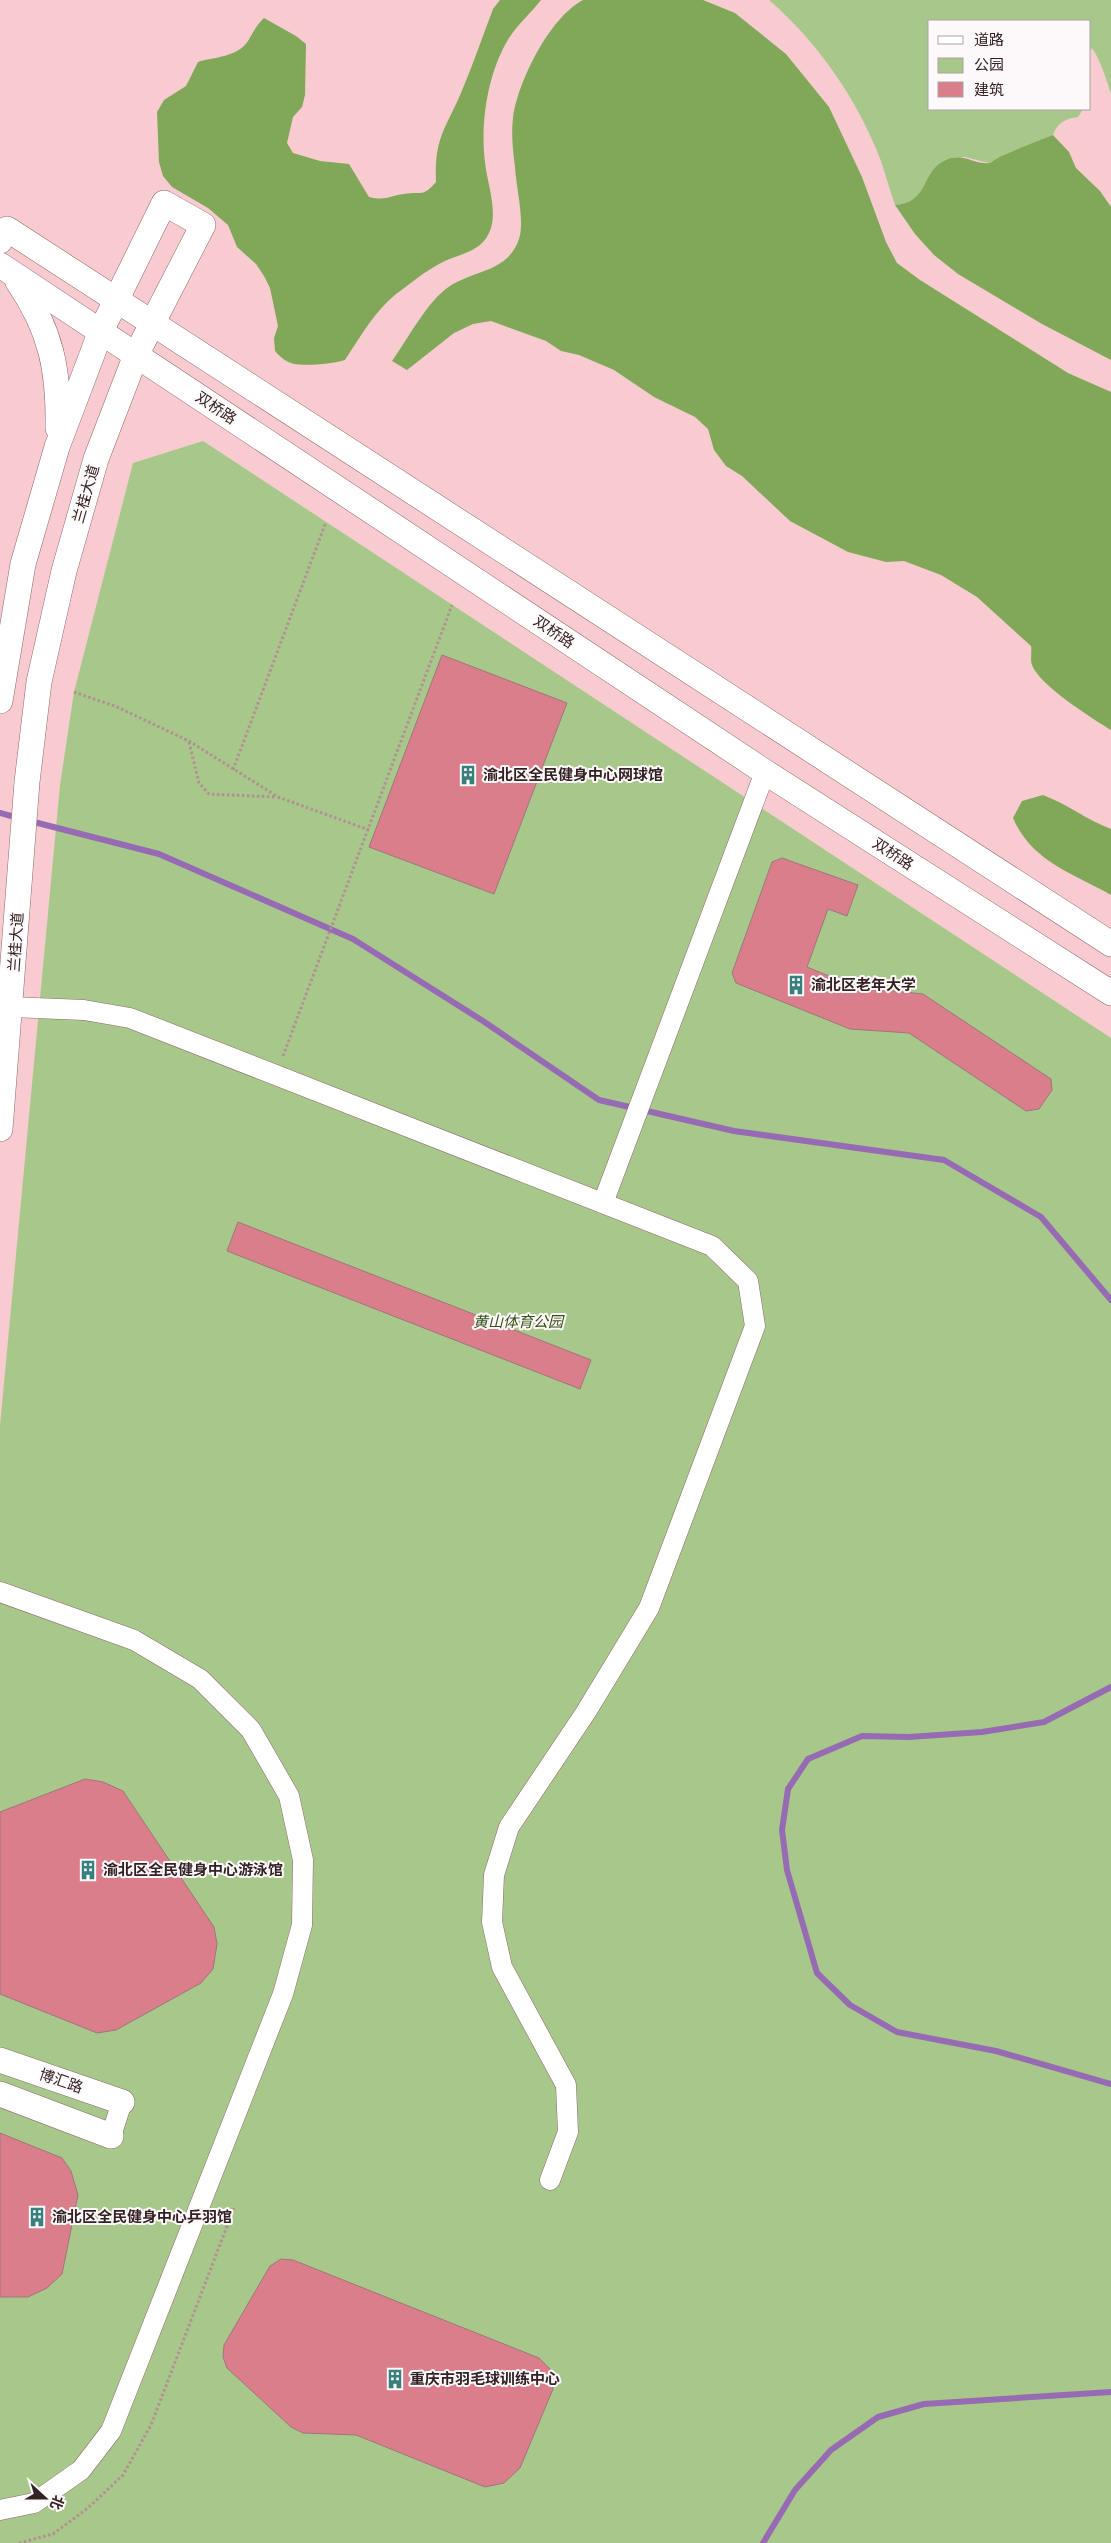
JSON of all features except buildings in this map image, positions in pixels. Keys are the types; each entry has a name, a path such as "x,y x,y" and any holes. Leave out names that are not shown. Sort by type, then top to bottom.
{"main road":[{"name":"兰桂大道","path":"0,1130 27,782 39,682 64,571 96,459 136,355 203,225 164,202 116,299"},
{"path":"4,235 154,323 1111,944"},
{"path":"6,269 36,309 50,344 59,392 57,447"},
{"name":"双桥路","path":"6,269 765,772 1111,993"},
{"path":"0,701 23,564 57,447 101,331 116,299"},
{"name":"博汇路","path":"0,2060 122,2102"},
{"path":"0,2094 111,2136"}],"street":[{"path":"603,1203 765,772"},
{"path":"11,1007 84,1010 130,1018 712,1246 748,1281 755,1326 649,1608 586,1712 509,1827 494,1875 492,1922 502,1967 566,2085 568,2132 550,2180"},
{"path":"0,1592 134,1640 200,1680 251,1730 288,1796 303,1860 302,1925 283,1994 111,2431 81,2470 34,2503 0,2510"},
{"path":"111,2136 122,2102"}],"path":[{"path":"233,770 326,522"},
{"path":"276,1075 350,882 452,605"},
{"path":"74,692 117,707 189,741 278,797 369,830"},
{"path":"189,741 199,783 209,794 278,797"}],"green space":[{"path":"500,0 541,0 509,38 496,66 487,98 484,147 493,216 492,225 485,240 474,249 433,267 396,294 375,316 345,360 327,364 306,365 286,361 275,351 274,338 278,326 270,288 264,276 256,264 237,247 228,225 208,208 172,187 163,176 159,162 157,112 164,100 186,86 198,62 225,56 244,46 264,18 296,36 306,44 305,95 302,107 293,117 287,143 293,153 320,161 349,164 369,197 384,198 422,193 436,182 439,142 467,78 493,9"},
{"path":"583,0 703,0 735,13 786,54 829,107 862,177 886,242 897,263 920,280 1068,373 1111,392 1111,730 1067,701 1045,682 1032,665 1031,646 977,597 941,575 904,561 886,562 848,552 790,521 742,476 726,466 714,450 708,429 695,417 654,397 614,370 579,355 561,351 546,341 491,321 473,324 454,333 407,370 392,361 433,301 450,286 499,264 514,250 521,232 520,204 512,136 516,103 529,69 548,35 571,8"},
{"path":"769,0 1111,0 1111,94 1103,70 1092,48 1091,50 1091,20 928,20 928,110 1082,110 1078,117 1066,120 1060,124 1053,135 989,163 965,157 954,157 931,174 917,197 906,204 895,205 877,151 854,104 829,66 801,31"},
{"path":"1053,135 1069,152 1076,168 1100,191 1111,207 1111,360 1042,324 958,274 934,255 915,234 895,205 914,199 931,172 944,161 957,157 989,163"},
{"name":"黄山体育公园","path":"203,441 1111,1038 1111,2543 0,2543 0,1426 60,785 74,692 133,463"},
{"path":"1043,795 1111,829 1111,895 1054,865 1031,846 1021,833 1013,818 1022,801"}],"waterway":[{"path":"0,813 18,818"},
{"path":"30,821 159,854 353,939 483,1021 599,1100 734,1131 944,1160 1041,1217 1111,1300"},
{"path":"1111,1687 1044,1722 982,1732 909,1737 862,1736 808,1759 788,1789 782,1830 787,1870 817,1973 850,2005 897,2032 996,2051 1111,2084"},
{"path":"763,2543 795,2490 831,2450 878,2417 924,2404 1111,2392"}],"place":[{"name":"渝北区全民健身中心网球馆","path":"468,775"},
{"name":"渝北区老年大学","path":"796,985"},
{"name":"渝北区全民健身中心游泳馆","path":"88,1870"},
{"name":"渝北区全民健身中心乒羽馆","path":"37,2217"},
{"name":"重庆市羽毛球训练中心","path":"395,2379"}]}
